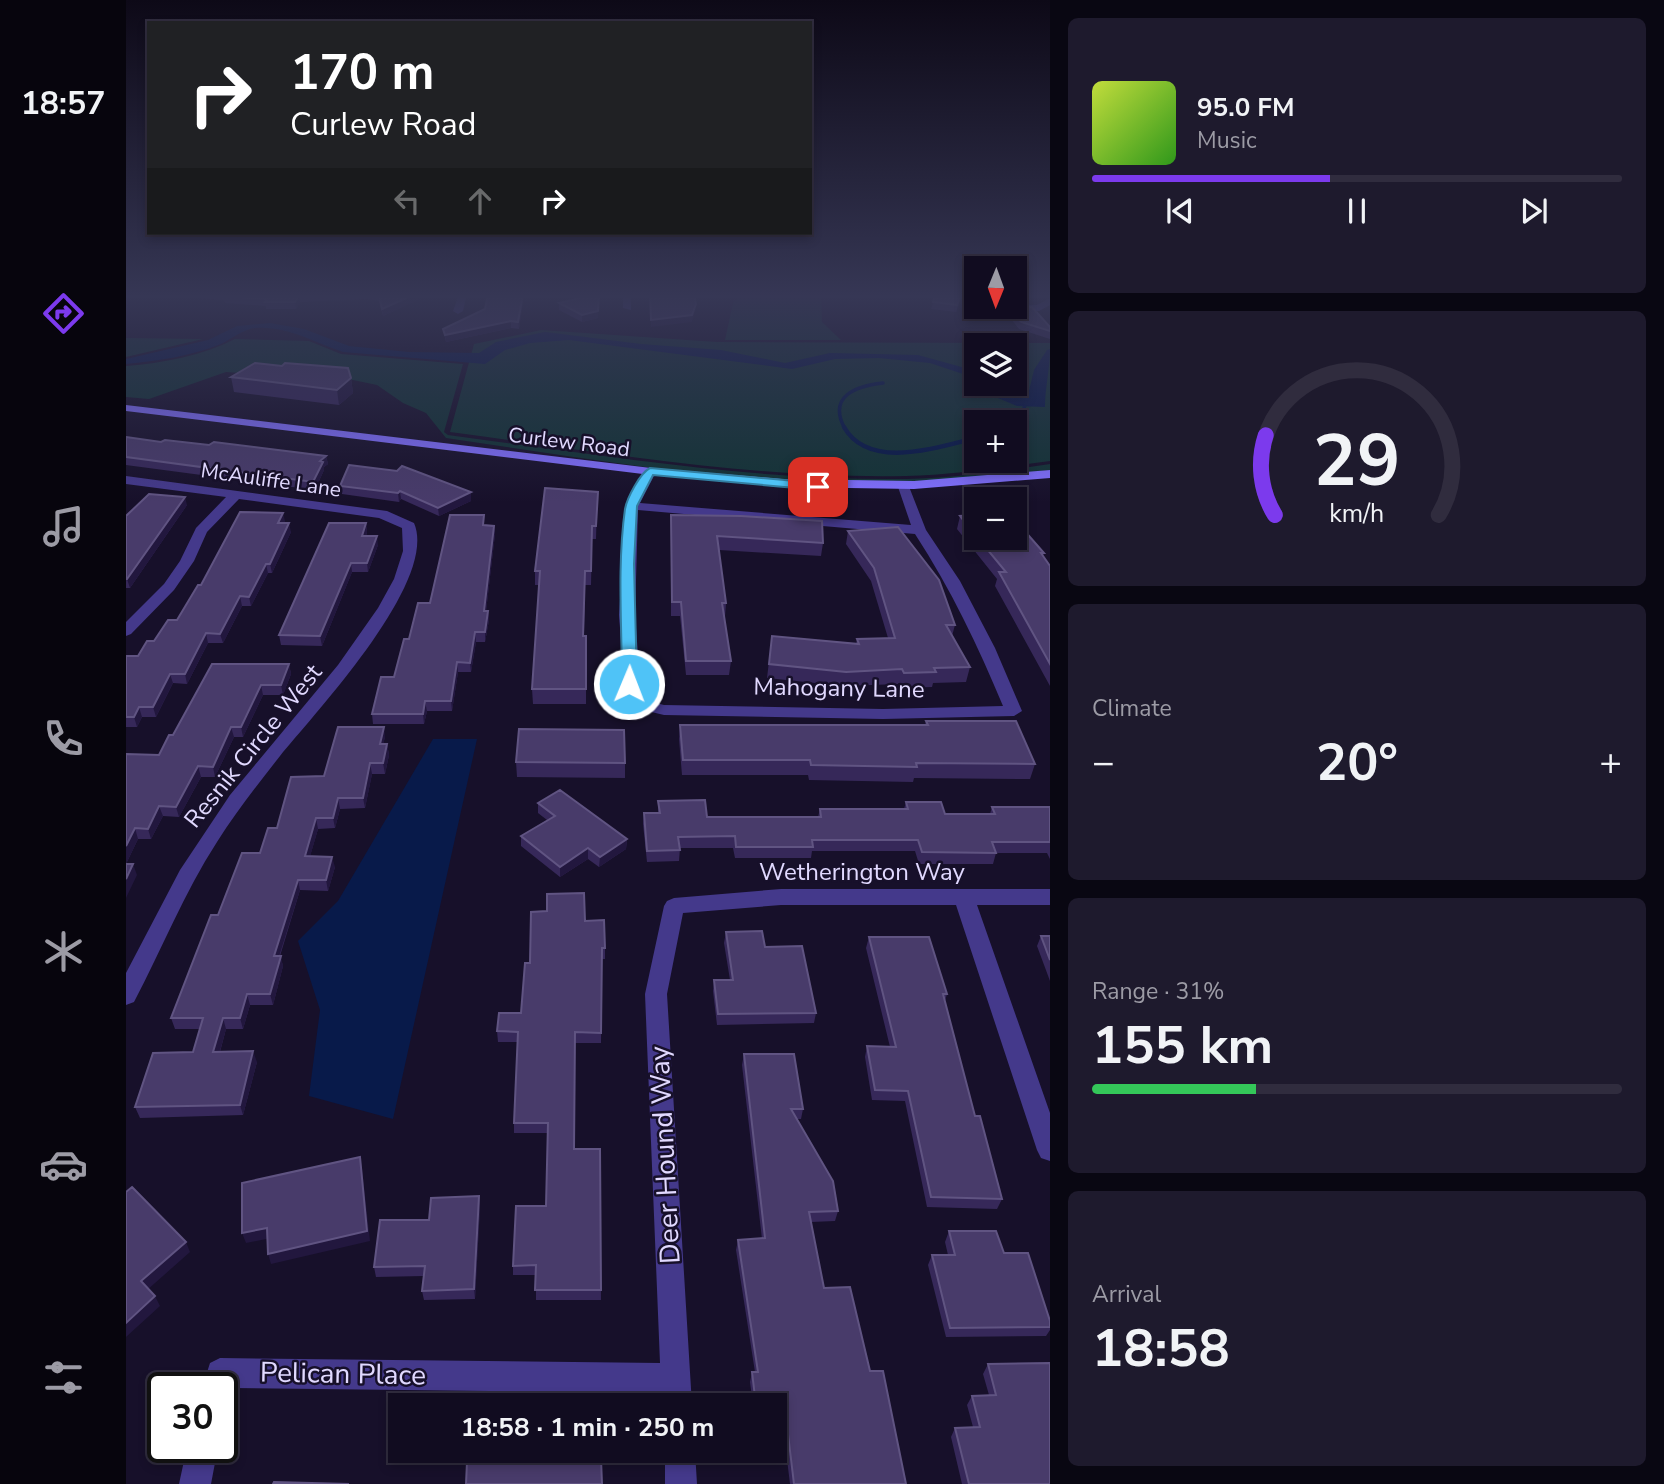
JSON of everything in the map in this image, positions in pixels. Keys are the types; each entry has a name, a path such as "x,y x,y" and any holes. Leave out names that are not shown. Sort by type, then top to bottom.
{"main road":[{"name":"Curlew Road","path":"126,408 650,472 786,485 904,487 978,483 1050,474"}],"street":[{"path":"650,472 632,506 919,530 904,487"},
{"name":"McAuliffe Lane","path":"126,480 382,514 410,526"},
{"path":"126,631 169,587 187,561 201,531 235,495"},
{"name":"Mahogany Lane","path":"632,506 627,615 631,667 628,701 664,710 883,714 1014,711 987,648 953,581 919,530"},
{"name":"Resnik Circle West","path":"126,996 173,898 210,836 259,770 369,637 402,576 412,541 410,526"},
{"name":"Wetherington Way","path":"674,906 781,897 1050,897"},
{"path":"964,897 1050,1150"},
{"name":"Deer Hound Way","path":"674,906 656,994 677,1392"},
{"name":"Pelican Place","path":"238,1381 677,1392"},
{"path":"195,1484 200,1463"},
{"path":"680,1463 681,1484"}],"green space":[{"path":"152,363 463,364 444,432 448,435 677,465 792,476 907,479 1021,473 933,481 845,484 723,476 631,465 446,438 426,413 403,403 377,385 353,380 226,372 149,399 126,397 126,366"},
{"path":"469,363 964,363 964,396 1027,396 1027,363 1050,363 1050,461 1027,464 1027,410 964,410 964,471 906,476 849,476 734,469 450,432"},
{"path":"1050,464 1050,470 1027,472 1027,467"}],"water":[{"path":"748,363 817,363 792,369"},
{"path":"931,363 948,363 964,368 964,375"},
{"path":"1038,363 1049,363 1045,407 1017,406 993,396 1027,396"},
{"path":"433,739 477,739 393,1119 309,1096 320,1010 298,941 338,901"}],"building":[{"path":"255,363 282,366 288,363 348,368 351,378 337,390 231,377"},
{"path":"126,437 209,445 214,442 326,456 320,461 323,462 313,482 126,457"},
{"path":"349,465 397,471 402,466 471,492 438,508 400,491 398,493 340,486"},
{"path":"545,488 598,492 596,526 592,526 591,571 585,571 583,636 586,636 586,689 532,689 540,571 535,571"},
{"path":"149,494 185,497 126,579 126,516"},
{"path":"240,512 283,513 278,523 289,523 270,564 266,564 249,597 240,596 220,634 206,633 185,674 170,674 153,707 139,707 134,717 126,717 126,656 138,656 147,641 154,641 168,620 177,620 198,585 201,585"},
{"path":"450,515 484,515 483,525 494,526 484,611 488,611 485,632 475,632 470,663 457,662 451,701 425,701 423,714 372,714 381,677 394,677 404,639 409,639 418,603 430,603"},
{"path":"671,515 822,521 823,543 717,536 726,603 722,603 731,661 686,661 681,602 672,602"},
{"path":"329,523 366,523 362,536 377,536 367,563 351,563 320,636 279,635"},
{"path":"898,527 939,580 955,625 946,625 970,667 934,668 936,672 904,673 902,669 846,672 769,664 772,636 859,644 857,639 895,638 874,568 848,531"},
{"path":"1027,534 1044,553 1041,553 1050,566 1050,664 999,572 1006,572 988,550 1027,550"},
{"path":"212,664 289,664 281,685 261,685 241,727 231,727 213,767 198,766 176,807 159,806 148,829 135,828 126,846 126,754 159,755"},
{"path":"926,721 1016,721 1035,764 916,763 917,767 811,765 810,760 683,760 680,725 928,725"},
{"path":"338,727 384,727 380,744 387,744 383,763 370,763 363,798 338,798 333,818 316,818 305,856 332,857 326,880 298,880 274,956 281,956 270,994 247,994 240,1018 223,1018 213,1052 253,1051 240,1105 135,1107 153,1053 193,1052 203,1018 171,1018 211,915 218,915 242,853 260,853 268,828 277,828 291,777 324,776"},
{"path":"519,729 624,730 625,763 516,762"},
{"path":"560,790 627,839 600,857 588,848 560,867 521,836 555,816 538,803"},
{"path":"705,800 707,817 821,817 820,809 908,809 906,802 941,802 945,814 995,814 992,807 1050,807 1050,842 992,842 996,853 922,852 918,840 812,840 813,847 736,847 735,836 678,837 680,850 647,851 644,813 660,813 658,801"},
{"path":"126,864 133,864 126,879"},
{"path":"584,893 585,921 604,920 605,948 602,948 601,1033 575,1032 574,1149 600,1149 601,1290 535,1290 536,1265 513,1266 516,1206 546,1206 548,1123 514,1123 518,1032 497,1031 499,1013 521,1013 525,963 530,963 531,912 547,911 547,894"},
{"path":"762,931 765,947 802,946 816,1013 718,1014 714,980 733,980 726,932"},
{"path":"1041,936 1050,936 1050,960"},
{"path":"869,937 929,937 947,994 943,994 975,1116 980,1116 1002,1199 931,1197 908,1091 875,1090 867,1046 896,1047"},
{"path":"744,1054 794,1054 803,1109 791,1109 833,1181 838,1211 809,1212 824,1288 850,1287 870,1371 883,1371 906,1484 794,1484 787,1434 787,1393 755,1393 752,1372 758,1372 738,1240 765,1238"},
{"path":"360,1157 367,1231 268,1254 267,1228 242,1233 242,1183"},
{"path":"132,1187 186,1242 141,1281 155,1296 126,1323 126,1192"},
{"path":"479,1196 474,1289 422,1291 425,1266 374,1267 380,1220 429,1220 431,1198"},
{"path":"949,1231 996,1231 1004,1253 1028,1253 1050,1327 950,1328 932,1255 955,1255"},
{"path":"1050,1363 1050,1484 969,1484 955,1428 980,1427 972,1396 996,1395 988,1364"},
{"path":"467,1463 601,1463 602,1484 466,1484"},
{"path":"274,1482 349,1484 273,1484"}],"waterway":[{"path":"844,427 840,418 840,408 847,395 854,390 883,383"},
{"path":"1023,410 1026,402"},
{"path":"844,427 855,440 870,449 887,452 924,450 964,441"}],"route":[{"path":"629,684 631,667 627,615 632,506 650,472 818,487"}]}
